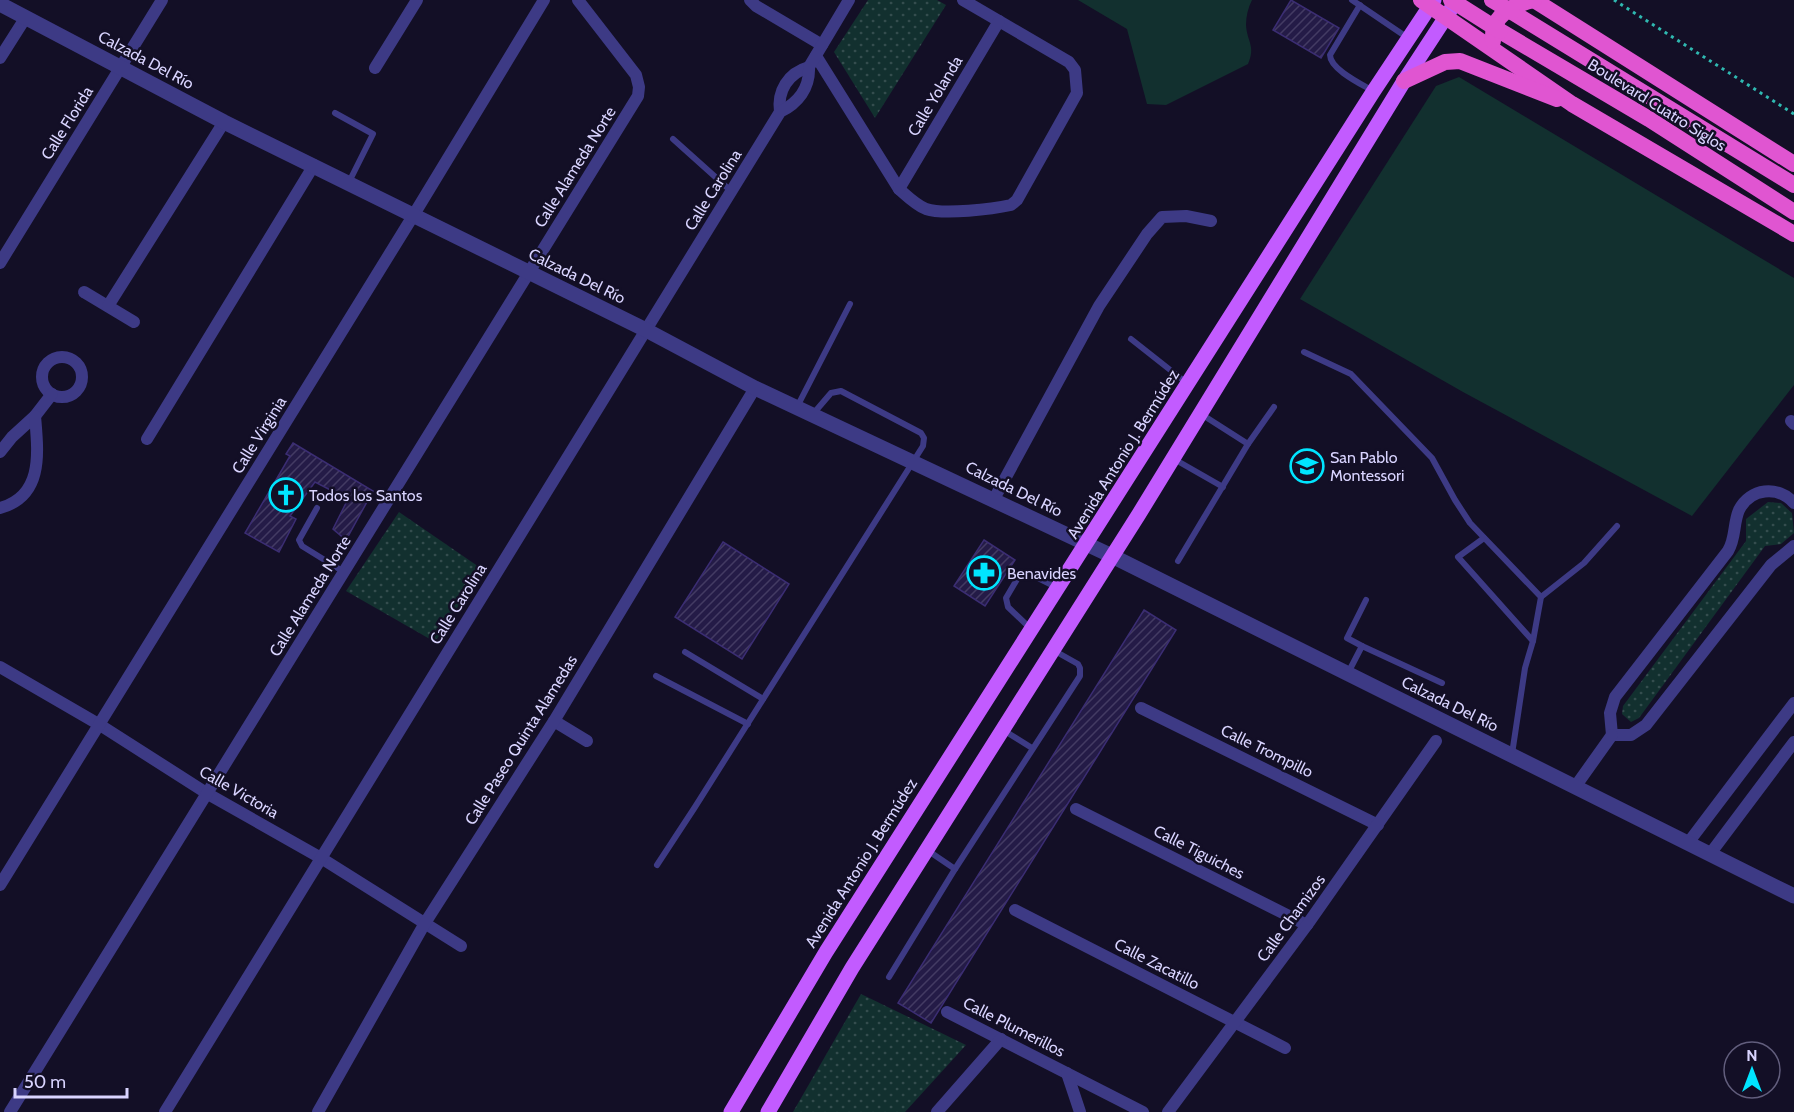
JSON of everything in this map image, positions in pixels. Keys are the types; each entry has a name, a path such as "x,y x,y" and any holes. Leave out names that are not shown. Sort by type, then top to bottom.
{"highway":[{"name":"Boulevard Cuatro Siglos","path":"1451,0 1649,119 1794,212"},
{"name":"Boulevard Cuatro Siglos","path":"1492,0 1794,185"},
{"path":"1495,49 1493,32 1502,14 1521,3 1534,0 1794,164"},
{"path":"1428,2 1446,18 1495,49 1572,104 1794,234"},
{"path":"1404,81 1445,62 1460,61 1545,96 1572,104"}],"main road":[{"path":"768,1112 852,968 1112,556 1404,81 1457,0"},
{"name":"Avenida Antonio J. Bermúdez","path":"731,1112 826,952 1408,38 1428,2"}],"street":[{"name":"Calle Florida","path":"0,263 162,0"},
{"path":"375,68 417,0"},
{"name":"Calle Virginia","path":"0,885 544,0"},
{"name":"Calle Alameda Norte","path":"10,1112 638,96 639,87 636,75 578,0"},
{"path":"750,0 816,56 899,189 923,208 934,211 1011,205 1017,200 1075,97 1076,70 1069,62 963,0"},
{"name":"Calle Carolina","path":"165,1112 780,112 792,106 801,96 816,56 849,0"},
{"name":"Calzada Del Río","path":"0,4 224,122 646,330 755,388 1112,556 1794,896"},
{"path":"0,58 26,17"},
{"name":"Calle Yolanda","path":"899,189 999,21"},
{"name":"Calle Carolina","path":"780,112 779,104 783,88 791,76 816,56"},
{"path":"108,306 224,122"},
{"path":"147,439 314,165"},
{"path":"994,499 1099,306 1147,234 1162,217 1186,216 1211,221"},
{"path":"84,292 134,322"},
{"name":"Calle Paseo Quinta Alamedas","path":"318,1112 425,923 554,721 755,388"},
{"path":"0,452 35,416 52,394"},
{"path":"0,508 18,499 29,487 34,477 38,456 35,416"},
{"path":"1575,786 1612,735 1610,713 1615,697 1728,551 1734,536 1739,511 1744,503 1754,494 1771,490 1781,492 1794,502"},
{"path":"1612,735 1631,735 1646,725 1771,566 1794,546"},
{"name":"Calle Victoria","path":"0,667 100,725 208,794 321,858 461,946"},
{"path":"1688,843 1794,703"},
{"name":"Calle Trompillo","path":"1141,708 1378,825"},
{"path":"554,721 587,741"},
{"name":"Calle Chamizos","path":"1168,1112 1307,925 1437,741"},
{"path":"1710,854 1794,742"},
{"name":"Calle Tiguiches","path":"1076,809 1307,925"},
{"name":"Calle Zacatillo","path":"1014,910 1284,1048"},
{"name":"Calle Plumerillos","path":"947,1011 1143,1112"},
{"path":"937,1112 1001,1039"},
{"name":"Calle Plumerillos","path":"1067,1073 1080,1112"}],"lane":[{"path":"1352,0 1408,38"},
{"path":"1360,5 1330,55 1330,59 1334,66 1373,92"},
{"path":"335,114 373,134 349,183"},
{"path":"673,139 732,191"},
{"path":"797,407 850,304"},
{"path":"1131,339 1188,384"},
{"path":"1304,352 1350,374 1432,458 1470,523 1541,597"},
{"path":"657,865 923,446 924,438 921,433 841,391 831,393 812,414"},
{"path":"1178,561 1248,444 1274,407"},
{"path":"1200,414 1248,444"},
{"path":"1172,459 1223,486"},
{"path":"317,508 299,540 302,546 344,572"},
{"path":"1512,754 1525,668 1533,641 1541,597 1584,563 1617,526"},
{"path":"1484,538 1458,556 1533,641"},
{"path":"1031,630 1008,607 1006,598 1019,576 1028,573 1058,588"},
{"path":"1366,600 1347,638 1442,683"},
{"path":"1348,674 1362,646"},
{"path":"890,978 955,869 1080,676 1078,664 1053,650"},
{"path":"685,652 763,699"},
{"path":"656,676 748,724"},
{"path":"1002,730 1032,748"},
{"path":"926,850 955,869"}],"path":[{"path":"1614,0 1794,114"}],"green space":[{"path":"868,0 937,0 946,5 875,118 834,52"},
{"path":"1078,0 1252,0 1246,22 1251,48 1248,64 1166,105 1147,104 1127,29"},
{"path":"1459,77 1794,278 1794,385 1692,516 1463,392 1300,299 1436,86"},
{"path":"1768,502 1781,503 1792,513 1794,533 1781,544 1765,546 1639,718 1631,722 1622,714 1623,706 1746,541 1746,519"},
{"path":"399,512 482,569 435,642 346,591"},
{"path":"861,994 966,1045 905,1112 793,1112"}],"building":[{"path":"1291,0 1339,28 1321,58 1273,30"},
{"name":"Todos los Santos","path":"293,443 373,491 346,540 333,529 348,499 315,482 290,516 296,519 279,552 245,533 290,456 286,454"},
{"name":"Benavides","path":"984,540 1015,560 985,606 954,586"},
{"path":"723,542 789,584 742,659 675,617"},
{"path":"1144,610 1176,630 931,1023 898,1003"}],"place":[{"name":"San Pablo Montessori","path":"1307,466"},
{"name":"Todos los Santos","path":"286,495"},
{"name":"Benavides","path":"984,573"}]}
